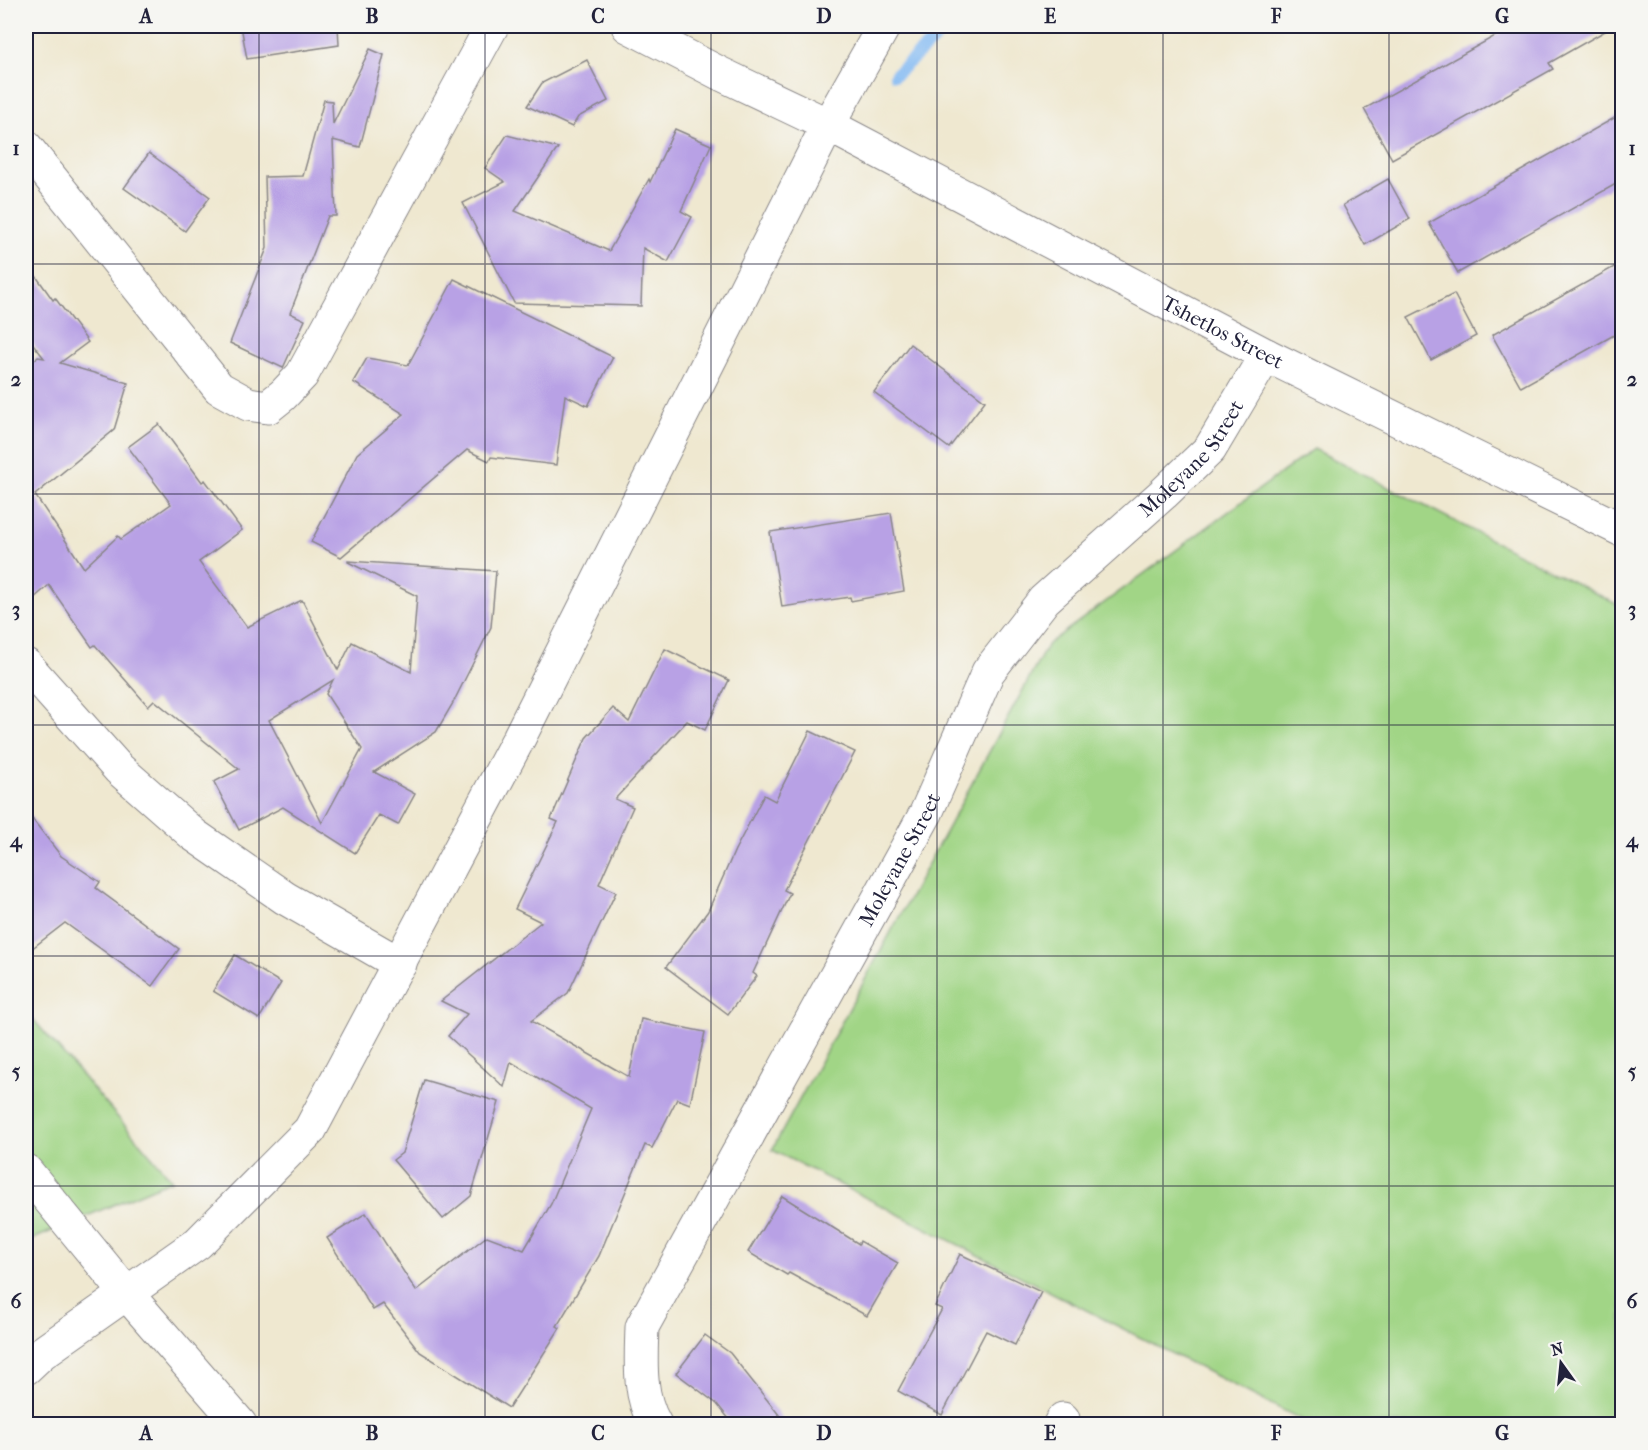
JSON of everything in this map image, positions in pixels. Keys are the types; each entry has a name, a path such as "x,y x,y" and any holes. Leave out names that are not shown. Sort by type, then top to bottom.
{"street":[{"path":"26,147 219,388 248,404 268,406 284,394 302,375 492,26"},
{"name":"Tshetlos Street","path":"628,26 828,125 1266,355 1623,530"},
{"path":"26,1368 42,1353 198,1243 310,1130 525,727 828,125 884,26"},
{"name":"Moleyane Street","path":"655,1425 648,1412 641,1381 642,1327 926,813 988,672 1044,600 1210,449 1266,355"},
{"path":"26,665 119,769 194,835 285,898 400,964"},
{"path":"26,1171 127,1294 240,1425"}],"green space":[{"path":"1314,449 1622,607 1622,1424 1310,1424 772,1150 1048,644"},
{"path":"26,1011 172,1180 26,1242"}],"building":[{"path":"241,26 338,26 339,45 247,59"},
{"path":"1513,26 1614,26 1549,63 1553,69 1392,159 1364,109"},
{"path":"370,49 384,55 360,147 333,140 336,216 328,216 290,313 305,320 283,368 230,343 267,248 265,177 303,176 324,100 332,101 333,124"},
{"path":"587,60 608,101 578,117 572,127 527,106 542,83"},
{"path":"1623,113 1623,180 1458,273 1429,223"},
{"path":"675,129 711,145 681,211 692,217 668,262 643,248 641,306 514,303 463,203 505,182 485,168 507,135 558,148 515,211 609,251 649,179 650,182"},
{"path":"149,153 210,197 185,231 124,188"},
{"path":"1388,179 1410,219 1365,245 1343,205"},
{"path":"26,262 53,300 55,298 88,342 60,363 128,383 114,430 35,495 84,568 118,536 121,539 171,504 128,447 159,424 202,482 205,480 242,530 199,562 247,627 302,600 338,670 352,642 411,672 417,596 348,561 496,571 491,627 436,732 374,772 415,794 398,825 379,815 355,853 283,807 239,830 214,782 239,769 154,700 148,706 95,645 92,647 49,585 26,605 26,367 38,357 44,358 26,335","holes":["333,680 326,694 362,749 322,823 269,720"]},
{"path":"1623,262 1623,330 1521,387 1492,335"},
{"path":"454,279 613,357 588,406 565,395 556,465 491,457 489,461 467,450 341,557 311,542 357,454 404,414 353,382 367,358 408,365"},
{"path":"1454,294 1476,336 1431,360 1408,317"},
{"path":"910,344 985,401 949,448 874,392"},
{"path":"891,513 904,591 851,601 850,597 782,607 770,532"},
{"path":"665,649 729,680 705,730 687,721 615,799 633,807 599,884 616,892 568,993 531,1021 629,1077 641,1019 705,1032 690,1104 677,1099 652,1148 645,1145 599,1256 557,1326 560,1328 509,1408 420,1352 383,1304 373,1310 327,1238 366,1213 416,1291 487,1236 524,1250 551,1204 591,1109 511,1062 504,1087 448,1036 467,1014 441,1001 541,922 515,909 558,822 551,819 586,738 613,708 629,722"},
{"path":"810,731 855,752 784,890 790,893 753,973 757,976 728,1014 666,967 708,911 735,850 764,795 775,801"},
{"path":"26,811 61,856 100,882 96,888 179,949 152,986 65,923 26,953"},
{"path":"235,955 281,983 259,1019 213,991"},
{"path":"424,1080 499,1102 471,1196 443,1219 393,1160 402,1153"},
{"path":"782,1196 859,1244 860,1241 898,1263 867,1316 748,1252"},
{"path":"960,1254 1041,1292 1015,1345 986,1331 942,1415 898,1391 942,1309 935,1306"},
{"path":"705,1335 730,1353 787,1425 734,1425 717,1404 676,1373"}],"waterway":[{"path":"895,75 949,26"}]}
